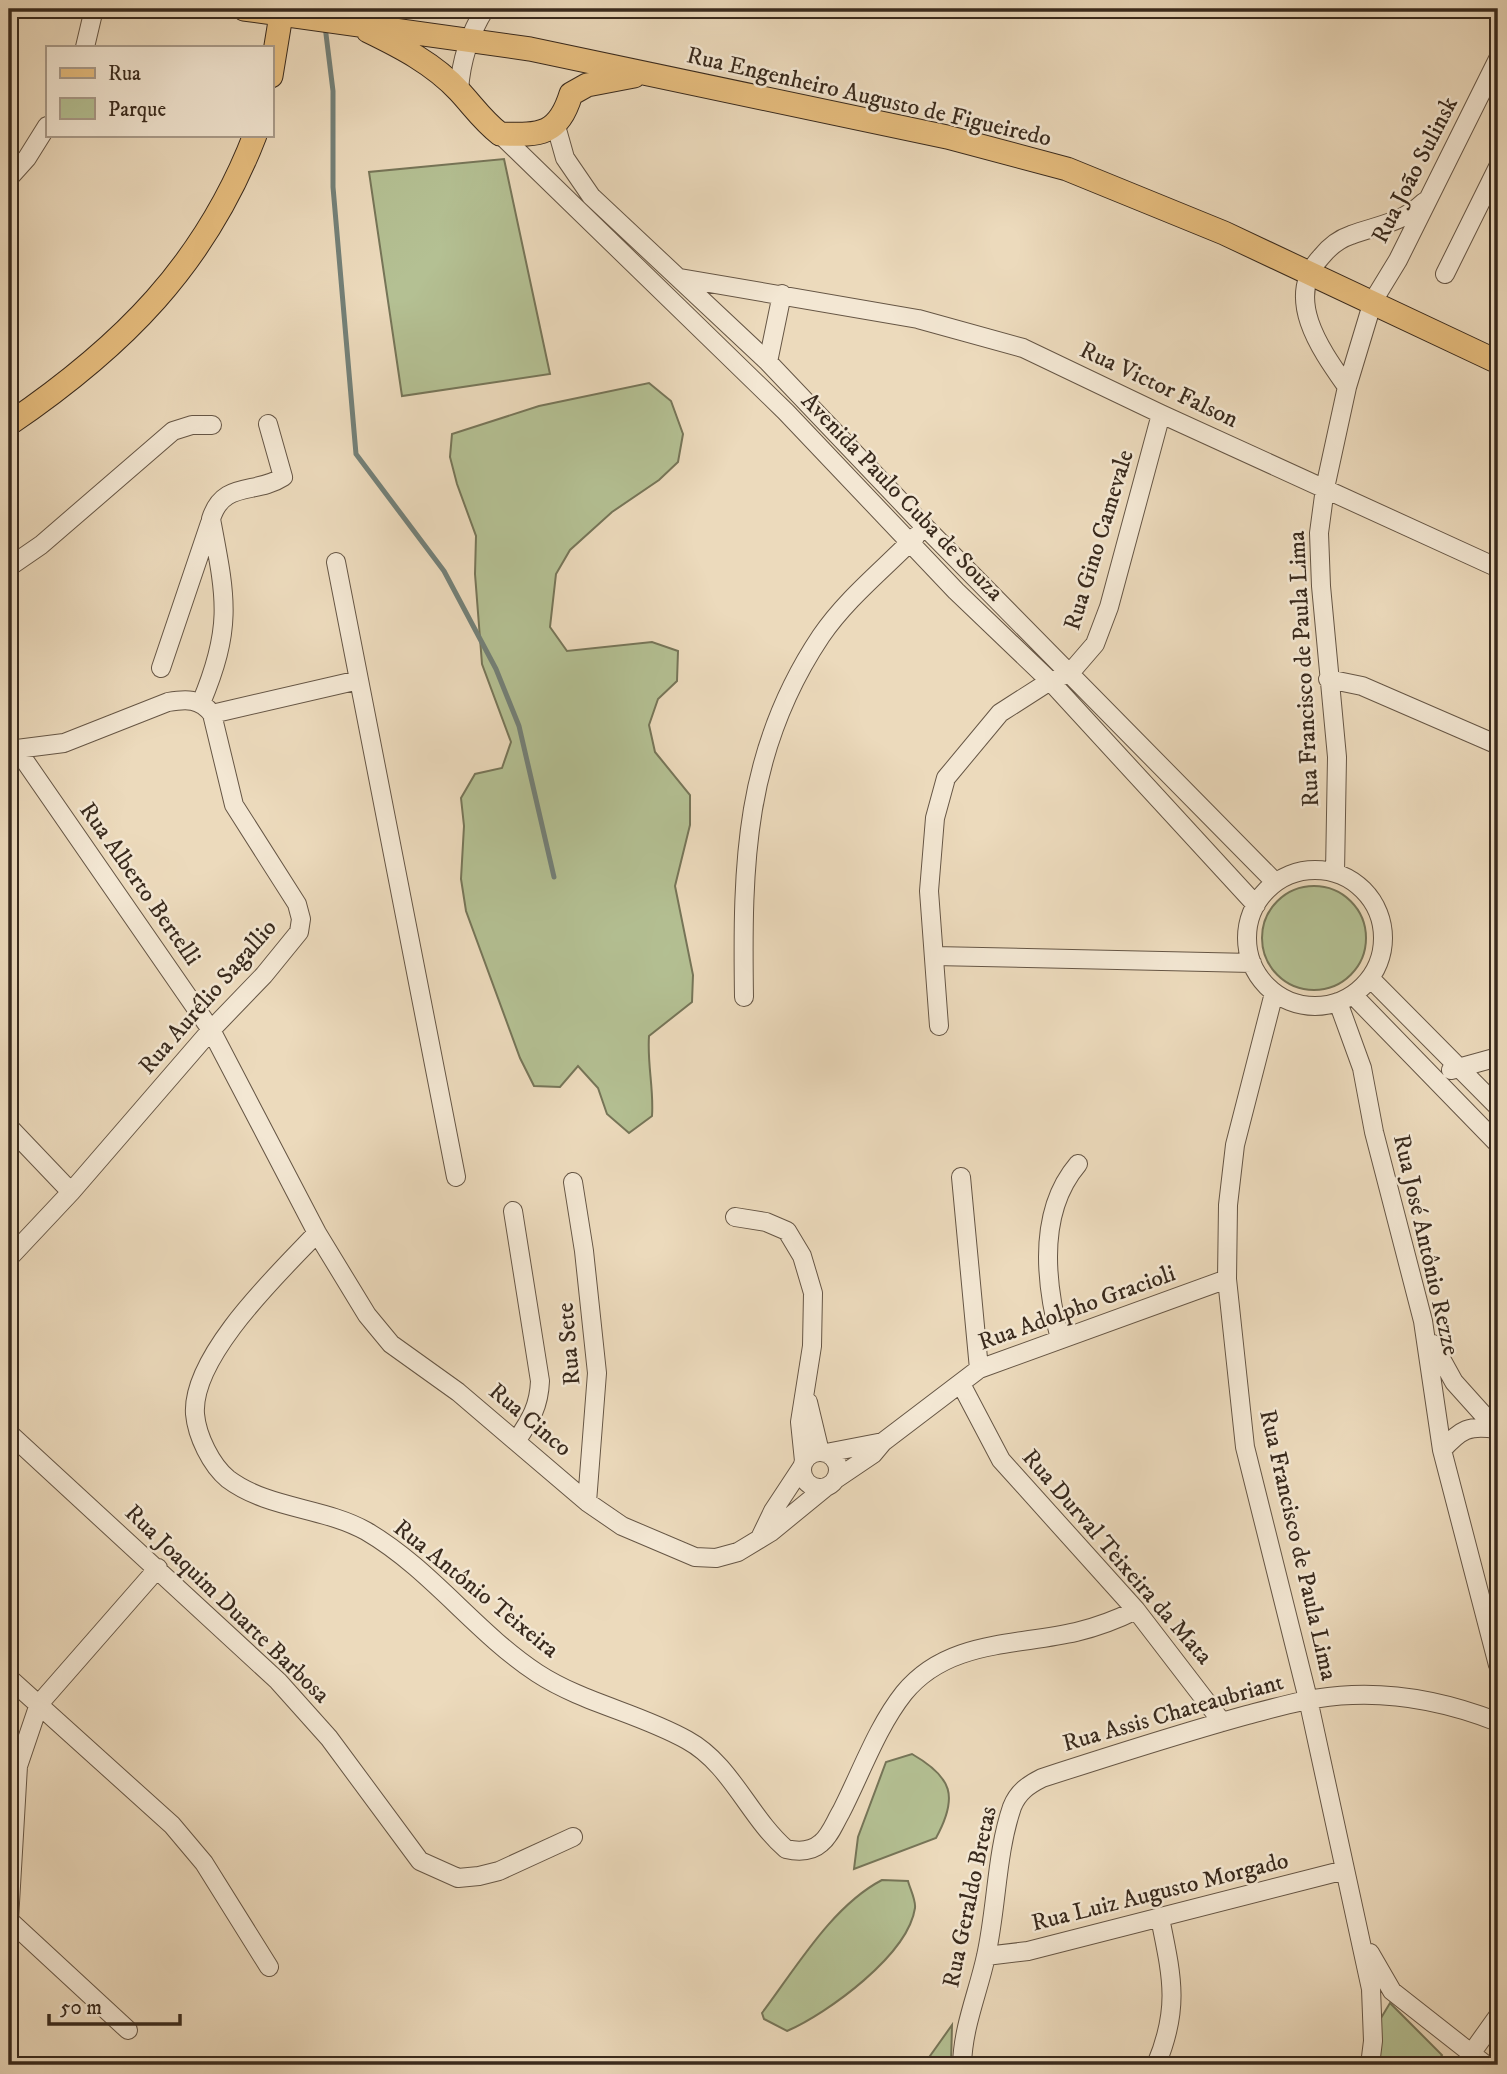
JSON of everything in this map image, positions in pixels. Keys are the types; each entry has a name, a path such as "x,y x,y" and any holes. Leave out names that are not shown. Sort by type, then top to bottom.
{"main road":[{"name":"Rua Engenheiro Augusto de Figueiredo","path":"244,9 280,12 304,19 354,26 424,61 459,90 475,112 500,134"},
{"path":"273,62 280,12"},
{"name":"Rua Engenheiro Augusto de Figueiredo","path":"354,26 386,18 470,38 947,137 1067,169 1308,271 1498,362"},
{"path":"500,134 535,135 556,126 565,113 571,94 569,79 557,54"},
{"name":"Rua Engenheiro Augusto de Figueiredo","path":"571,94 599,82 651,74"},
{"path":"9,424 97,359 161,296 214,223 241,170 254,136"}],"street":[{"path":"85,46 94,9"},
{"path":"459,90 460,70 470,38 485,9"},
{"name":"Rua João Sulinsk","path":"1373,301 1398,260 1498,59"},
{"name":"Avenida Paulo Cuba de Souza","path":"556,126 565,158 591,196 768,362 925,527 1275,882"},
{"path":"9,178 27,158 46,128"},
{"name":"Avenida Paulo Cuba de Souza","path":"500,134 786,412 909,543 1050,681 1256,905"},
{"path":"1445,274 1498,167"},
{"path":"1347,387 1323,353 1308,318 1305,303 1308,271 1331,246 1348,236 1407,217 1430,196"},
{"path":"1381,225 1394,244 1398,260"},
{"name":"Rua Victor Falson","path":"680,278 918,319 1023,348 1498,568"},
{"path":"768,362 782,294"},
{"name":"Rua Francisco de Paula Lima","path":"1335,873 1336,757 1319,534 1325,488 1347,387 1373,301"},
{"name":"Rua Gino Camevale","path":"1070,673 1095,644 1109,607 1161,414"},
{"path":"161,668 214,508 226,494 283,477 268,424"},
{"path":"9,567 41,545 173,431 192,425 212,425"},
{"path":"206,708 225,624 225,602 211,519"},
{"path":"744,997 744,873 753,802 765,747 789,692 821,635 853,598 925,527"},
{"path":"335,562 456,1177"},
{"path":"939,1026 929,891 934,818 946,778 1000,713 1050,681 1070,673"},
{"path":"1328,679 1362,686 1498,745"},
{"path":"13,751 64,743 168,702 195,700 206,708 359,680"},
{"name":"Rua Aurélio Sagallio","path":"9,1258 71,1192 299,932 301,919 297,904 237,814 206,708"},
{"name":"Rua Alberto Bertelli","path":"13,751 211,1030 317,1233"},
{"path":"1299,872 1335,873 1354,882 1370,897 1380,916 1383,938 1380,959 1370,978 1345,998 1316,1006 1294,1003 1274,993 1261,979 1252,963 1247,944 1248,924 1256,905 1275,882 1299,872"},
{"path":"934,956 1252,963"},
{"path":"1370,978 1498,1107"},
{"name":"Rua Francisco de Paula Lima","path":"1274,993 1235,1145 1228,1205 1227,1279 1245,1447 1308,1699 1371,1989 1373,2041 1370,2065"},
{"path":"1345,998 1434,1077 1498,1143"},
{"name":"Rua José Antônio Rezze","path":"1345,998 1374,1132 1423,1321 1442,1450 1498,1665"},
{"path":"1434,1077 1498,1057"},
{"path":"9,1127 71,1192"},
{"path":"1060,1339 1049,1284 1049,1238 1054,1202 1065,1179 1078,1164"},
{"path":"961,1177 979,1369"},
{"name":"Rua Sete","path":"573,1182 584,1251 597,1373 587,1502"},
{"path":"513,1211 540,1381 539,1402 534,1416 517,1440"},
{"path":"736,1217 766,1222 787,1231 802,1256 813,1293 813,1346 805,1388 813,1459 809,1484 831,1483 838,1467 835,1460 813,1459"},
{"name":"Rua Cinco","path":"317,1233 367,1315 391,1344 517,1440 587,1502 622,1526 695,1557 716,1558 738,1552 771,1532 831,1483"},
{"name":"Rua Antônio Teixeira","path":"317,1233 250,1304 218,1348 199,1388 195,1413 203,1442 214,1465 247,1491 330,1515 365,1531 415,1564 505,1649 536,1672 565,1689 687,1740 725,1773 776,1840 786,1849 806,1851 825,1841 882,1730 903,1695 923,1673 949,1658 988,1644 1073,1633 1108,1624 1136,1611"},
{"name":"Rua Adolpho Gracioli","path":"831,1483 873,1454 883,1442 979,1369 1227,1279"},
{"path":"1423,1321 1438,1358 1448,1374 1497,1430"},
{"name":"Rua Durval Teixeira da Mata","path":"961,1384 1001,1460 1136,1611 1222,1722"},
{"path":"1442,1450 1455,1436 1474,1426 1497,1430"},
{"name":"Rua Joaquim Duarte Barbosa","path":"9,1433 278,1681 329,1738 420,1861 458,1878 479,1876 499,1871 573,1837"},
{"name":"Rua Adolpho Gracioli","path":"813,1459 883,1442"},
{"path":"760,1538 773,1511 813,1459"},
{"path":"128,2030 9,1920 18,1766 39,1704 158,1568"},
{"path":"9,1678 172,1825 204,1863 269,1967"},
{"name":"Rua Assis Chateaubriant","path":"1028,1785 1042,1778 1222,1722 1308,1699 1352,1695 1400,1697 1458,1707 1498,1722"},
{"name":"Rua Geraldo Bretas","path":"962,2065 965,2027 986,1956 1013,1806 1028,1785"},
{"name":"Rua Luiz Augusto Morgado","path":"986,1956 1028,1951 1345,1870"},
{"path":"1156,2065 1173,2014 1169,1962 1160,1918"},
{"path":"1358,1926 1392,1992 1467,2060 1486,2065"},
{"path":"1467,2060 1498,2016"}],"green space":[{"path":"504,159 550,374 402,396 369,172"},
{"path":"649,383 671,401 683,434 678,462 659,480 612,512 570,550 556,574 550,627 567,651 652,642 678,651 677,681 658,699 649,725 655,752 690,795 690,825 675,886 693,975 692,1002 649,1036 652,1116 629,1133 607,1114 598,1088 578,1066 560,1087 534,1086 520,1058 466,911 461,879 464,826 461,798 475,774 502,768 511,742 482,664 475,574 476,536 450,457 452,434 539,406"},
{"path":"1314,886 1334,890 1351,901 1362,918 1366,938 1362,958 1351,975 1334,986 1314,990 1294,986 1277,975 1266,958 1262,938 1266,918 1277,901 1294,890"},
{"path":"912,1754 936,1771 948,1789 948,1810 936,1838 854,1869 858,1837 886,1762"},
{"path":"882,1880 908,1881 915,1902 909,1926 898,1945 844,1997 804,2022 787,2031 764,2019 762,2013 816,1939 847,1905"},
{"path":"1390,2003 1442,2055 1435,2065 1378,2065 1381,2018"},
{"path":"952,2025 951,2065 925,2065 925,2063"}],"waterway":[{"path":"325,26 333,91 333,187 356,454 444,571 496,669 519,726 554,877"}]}
